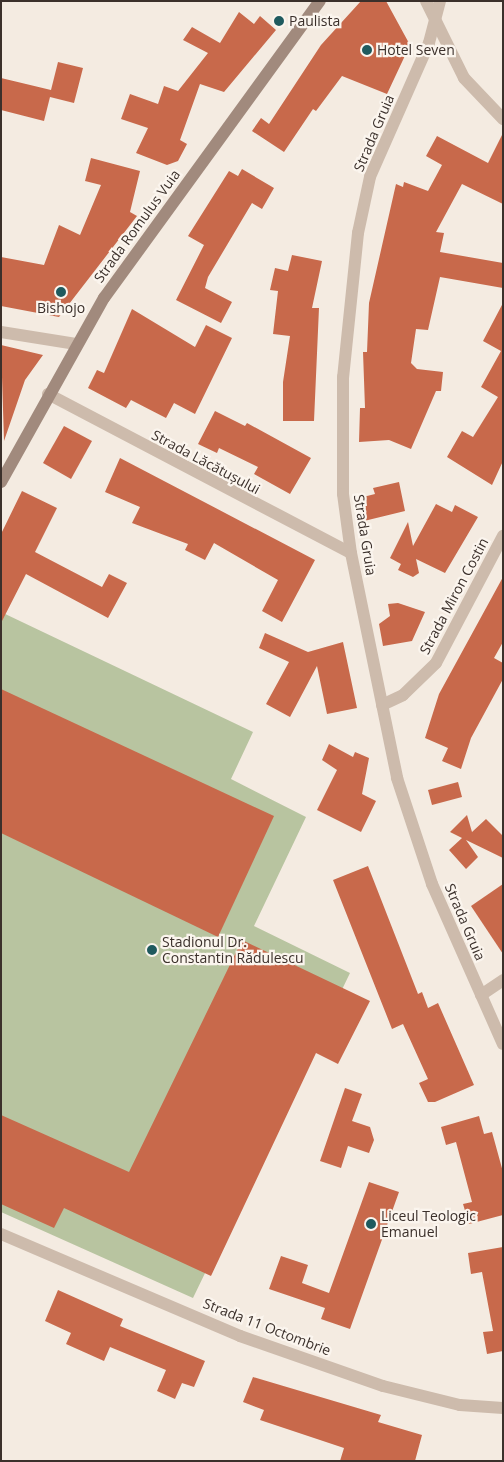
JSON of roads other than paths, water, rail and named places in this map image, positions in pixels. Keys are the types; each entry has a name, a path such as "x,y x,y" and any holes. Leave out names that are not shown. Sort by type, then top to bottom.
{"street":[{"name":"Strada Romulus Vuia","path":"1,482 76,344 320,1"},
{"path":"426,1 438,21 464,78 503,118"},
{"path":"438,21 440,1"},
{"name":"Strada Gruia","path":"438,21 370,177 358,233 341,440 351,553 382,705 413,833 503,1044"},
{"path":"1,332 76,344"},
{"name":"Strada Lăcătușului","path":"48,394 351,553"},
{"name":"Strada Miron Costin","path":"382,705 403,695 436,663 503,536"},
{"path":"481,995 503,980"},
{"name":"Strada 11 Octombrie","path":"1,1234 240,1336 383,1386 460,1405 503,1408"}],"place":[{"name":"Paulista","path":"279,21"},
{"name":"Hotel Seven","path":"367,50"},
{"name":"Bishojo","path":"61,292"},
{"name":"Stadionul Dr. Constantin Rădulescu","path":"152,950"},
{"name":"Liceul Teologic Emanuel","path":"371,1224"}]}
